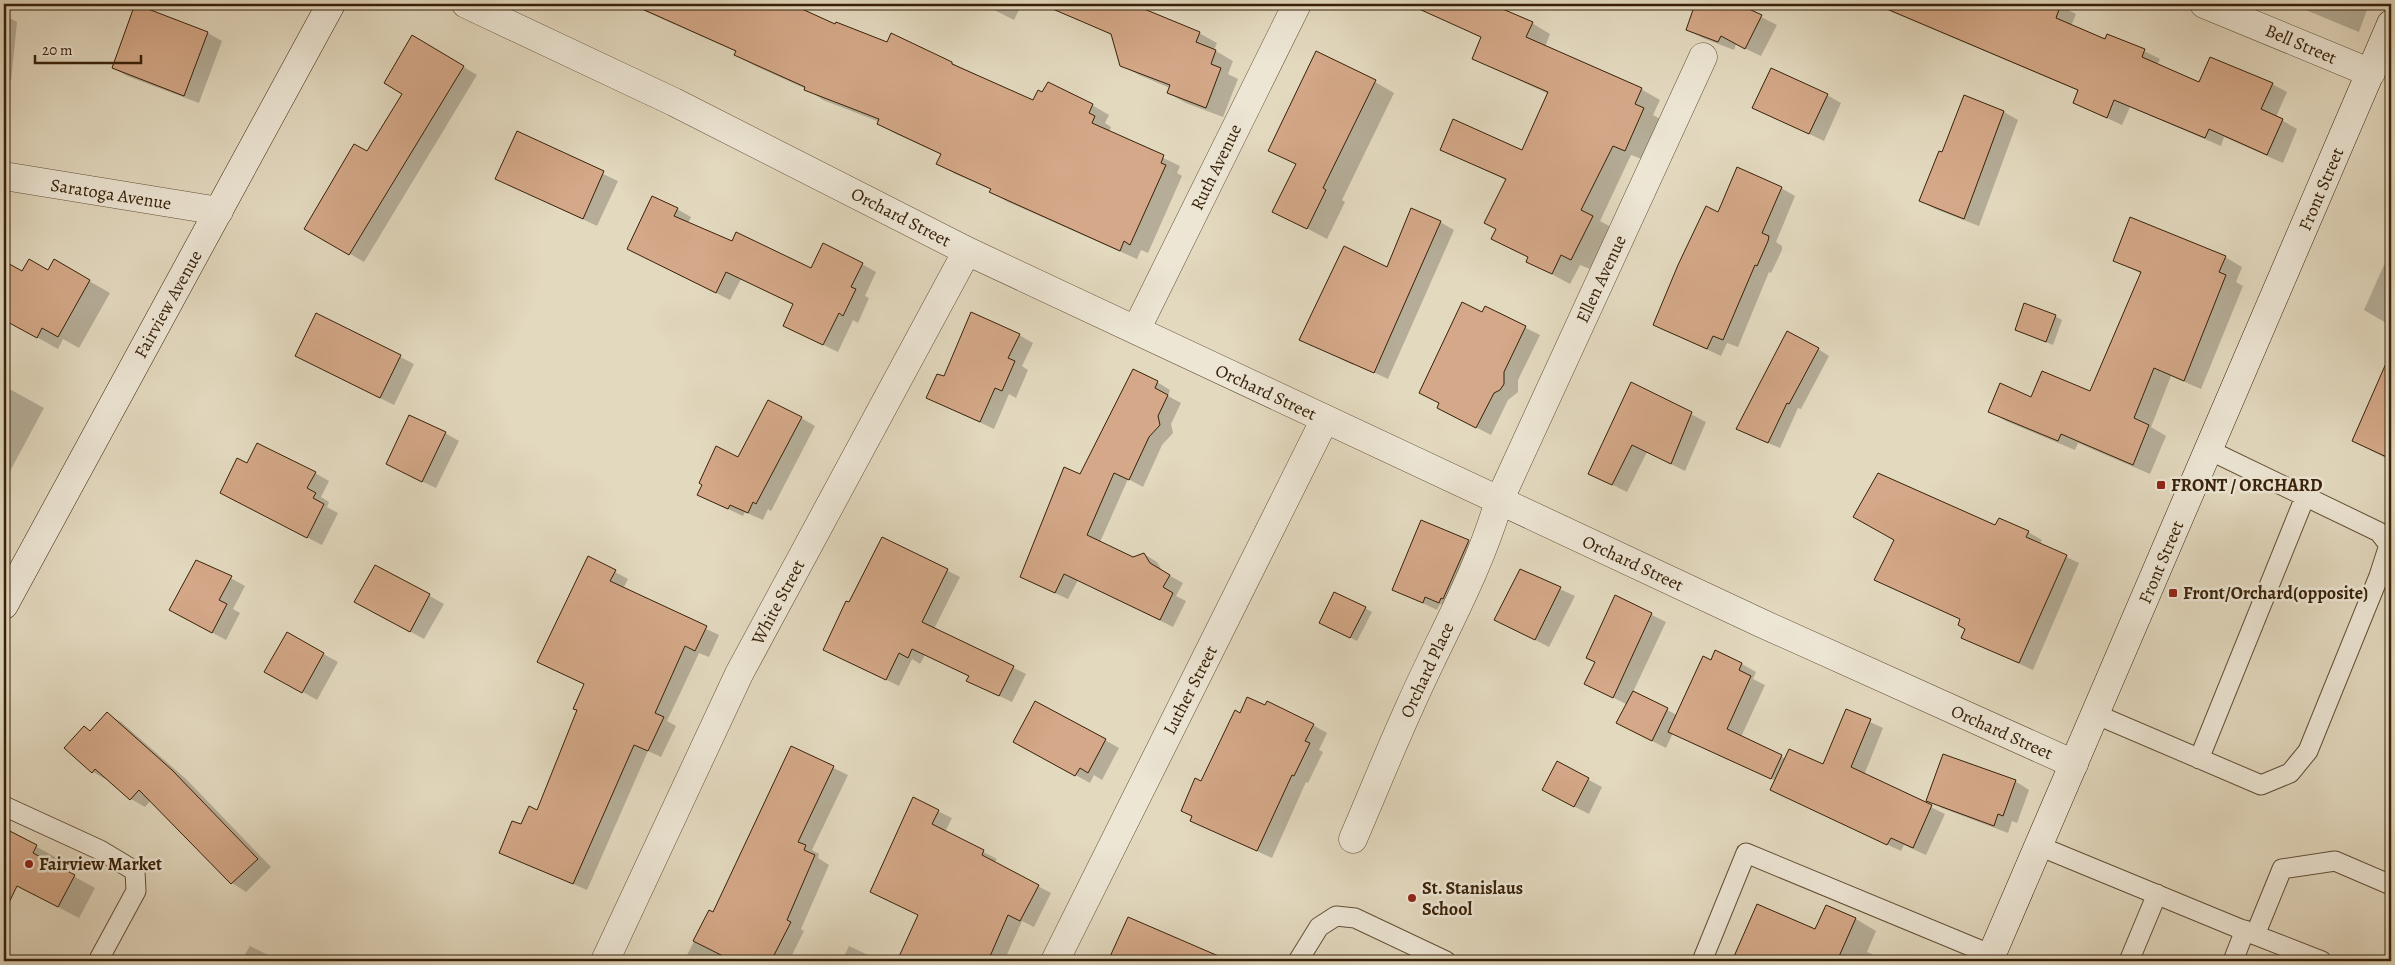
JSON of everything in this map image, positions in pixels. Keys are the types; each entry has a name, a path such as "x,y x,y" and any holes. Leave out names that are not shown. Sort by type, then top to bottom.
{"street":[{"name":"Fairview Avenue","path":"4,605 331,4"},
{"name":"Orchard Street","path":"466,4 674,102 968,251 1752,619 2074,764"},
{"name":"Ruth Avenue","path":"1136,330 1297,4"},
{"name":"Bell Street","path":"2204,4 2371,73"},
{"name":"Front Street","path":"1990,958 2391,24"},
{"name":"Ellen Avenue","path":"1500,501 1703,57"},
{"name":"Saratoga Avenue","path":"4,176 219,211"},
{"name":"White Street","path":"605,961 739,674 968,251"},
{"name":"Luther Street","path":"1054,961 1325,419"},
{"name":"Orchard Place","path":"1353,839 1409,706 1470,579 1491,530 1500,501"}],"lane":[{"path":"2095,714 2261,785 2290,773 2308,751 2379,576 2389,545 2379,532 2209,450"},
{"path":"2199,759 2305,496"},
{"path":"4,806 100,850 134,870 136,892 98,961"},
{"path":"2039,846 2322,961"},
{"path":"1702,961 1746,854 1990,958"},
{"path":"2232,961 2250,932 2282,869 2335,861 2391,885"},
{"path":"2129,961 2157,894"},
{"path":"1298,961 1319,927 1336,916 1355,918 1446,961"}],"building":[{"path":"135,4 208,32 184,96 112,68"},
{"path":"631,4 791,4 835,24 836,22 887,42 891,33 952,62 952,64 1033,100 1038,90 1042,92 1048,82 1093,104 1089,113 1095,116 1092,123 1164,155 1161,163 1166,165 1130,245 1124,241 1120,251 989,192 991,189 936,164 941,154 877,124 879,119 804,90 805,87 734,55 736,51"},
{"path":"1041,4 1132,4 1200,32 1196,42 1216,50 1211,64 1221,68 1206,108 1167,93 1170,85 1120,66 1111,34"},
{"path":"1408,4 1491,4 1533,22 1526,37 1642,88 1635,104 1644,108 1625,151 1613,146 1581,210 1593,216 1571,260 1561,255 1552,274 1526,262 1528,257 1491,239 1496,229 1484,223 1506,179 1440,150 1453,119 1522,150 1548,92 1472,59 1481,37"},
{"path":"1695,4 1738,4 1762,15 1745,49 1721,36 1718,42 1686,30"},
{"path":"1875,4 2061,4 2056,18 2105,39 2107,34 2145,49 2142,57 2199,82 2210,57 2273,83 2261,109 2283,119 2267,155 2209,129 2205,138 2114,100 2107,118 2073,103 2078,90"},
{"path":"412,35 464,66 349,255 304,229 354,144 367,151 402,94 384,83"},
{"path":"1316,51 1376,80 1323,188 1326,190 1307,229 1272,212 1296,164 1268,151"},
{"path":"1771,68 1828,94 1809,134 1752,108"},
{"path":"1964,95 2004,111 1964,219 1919,201 1939,151 1942,152"},
{"path":"517,131 604,171 583,219 495,179"},
{"path":"1737,167 1782,187 1762,233 1769,236 1768,241 1757,266 1755,265 1723,340 1713,336 1707,349 1653,325 1678,265 1706,206 1718,212"},
{"path":"652,196 678,208 674,216 732,241 736,232 811,268 823,243 863,263 851,287 856,289 843,316 839,313 823,345 783,326 793,304 726,272 716,293 627,249"},
{"path":"1411,208 1441,221 1374,373 1299,340 1344,246 1387,267"},
{"path":"2130,217 2226,256 2219,272 2226,275 2184,381 2154,368 2134,418 2149,425 2133,465 2061,434 2058,441 1988,412 2000,383 2031,397 2042,371 2090,391 2141,272 2113,261"},
{"path":"29,259 48,270 54,259 90,280 58,337 42,328 37,338 4,320 4,261 22,271"},
{"path":"1462,302 1482,312 1485,306 1526,326 1504,372 1504,384 1500,390 1494,393 1476,428 1437,408 1439,403 1419,393"},
{"path":"2024,303 2056,315 2046,342 2015,330"},
{"path":"971,312 1020,334 1008,358 1015,361 1002,391 995,388 980,422 926,398 937,374 944,376"},
{"path":"316,313 401,355 380,398 295,356"},
{"path":"1787,331 1819,348 1789,404 1787,403 1768,443 1736,429"},
{"path":"2391,352 2391,459 2352,441"},
{"path":"1133,369 1158,381 1155,388 1168,395 1158,416 1160,425 1149,437 1129,480 1114,473 1087,535 1133,557 1144,553 1150,563 1170,575 1163,587 1173,593 1160,620 1064,574 1055,593 1020,577 1064,467 1080,474"},
{"path":"1631,382 1692,412 1671,464 1632,445 1612,485 1588,474"},
{"path":"768,400 802,417 756,504 753,502 748,513 730,505 728,509 697,495 702,485 699,483 716,446 738,457"},
{"path":"409,415 446,432 422,482 386,464"},
{"path":"257,443 316,472 307,488 316,493 313,498 324,504 307,538 220,493 237,458 247,463"},
{"path":"1878,473 1995,525 1999,518 2029,531 2026,537 2067,555 2019,663 1961,638 1965,629 1958,625 1960,619 1874,580 1894,540 1853,517"},
{"path":"1421,520 1469,540 1443,599 1441,598 1439,603 1425,597 1423,603 1392,590"},
{"path":"882,537 948,569 922,622 1014,666 999,696 966,681 969,676 912,649 908,658 899,653 886,680 823,650 846,601 849,602"},
{"path":"588,556 616,570 610,581 707,626 695,651 685,646 655,713 664,717 648,751 634,745 573,884 499,853 512,821 521,824 529,806 537,810 577,710 573,709 584,684 537,662"},
{"path":"196,560 232,576 219,600 227,604 212,633 169,610"},
{"path":"375,565 430,594 410,632 354,602"},
{"path":"1520,569 1561,587 1535,640 1494,620"},
{"path":"1334,592 1366,607 1350,638 1319,623"},
{"path":"1615,595 1652,613 1613,698 1584,684 1595,662 1586,658"},
{"path":"287,632 324,653 302,693 264,672"},
{"path":"1715,650 1742,663 1739,670 1751,676 1727,729 1782,755 1771,779 1668,732 1703,656 1711,660"},
{"path":"1633,691 1668,708 1652,741 1616,723"},
{"path":"1247,697 1265,705 1267,701 1314,724 1305,741 1310,743 1294,776 1292,775 1257,851 1190,821 1192,816 1181,811 1195,778 1201,781 1235,710 1240,713"},
{"path":"1035,701 1106,739 1088,773 1080,768 1075,776 1013,742"},
{"path":"1846,709 1871,719 1851,767 1932,805 1913,848 1891,838 1887,845 1770,790 1789,749 1823,764"},
{"path":"107,712 172,770 258,859 231,884 139,790 130,800 95,769 92,773 64,748 84,726 90,731"},
{"path":"791,746 834,766 798,842 806,845 804,850 815,855 787,920 791,922 771,961 733,961 693,941 709,910 713,912"},
{"path":"1943,754 2016,780 2003,816 1998,814 1994,826 1926,801"},
{"path":"1557,761 1589,778 1574,807 1542,790"},
{"path":"913,797 939,810 932,824 984,850 982,855 1039,885 1020,921 1008,915 988,961 897,961 918,915 870,892"},
{"name":"Fairview Market","path":"4,828 37,845 33,853 75,875 58,907 17,886 4,913"},
{"path":"1757,904 1815,929 1826,905 1856,918 1837,961 1732,961"},
{"path":"1128,917 1230,961 1108,961"}],"place":[{"name":"FRONT / ORCHARD","path":"2161,485"},
{"name":"Front/Orchard(opposite)","path":"2173,593"},
{"name":"Fairview Market","path":"29,864"},
{"name":"St. Stanislaus School","path":"1412,898"}]}
